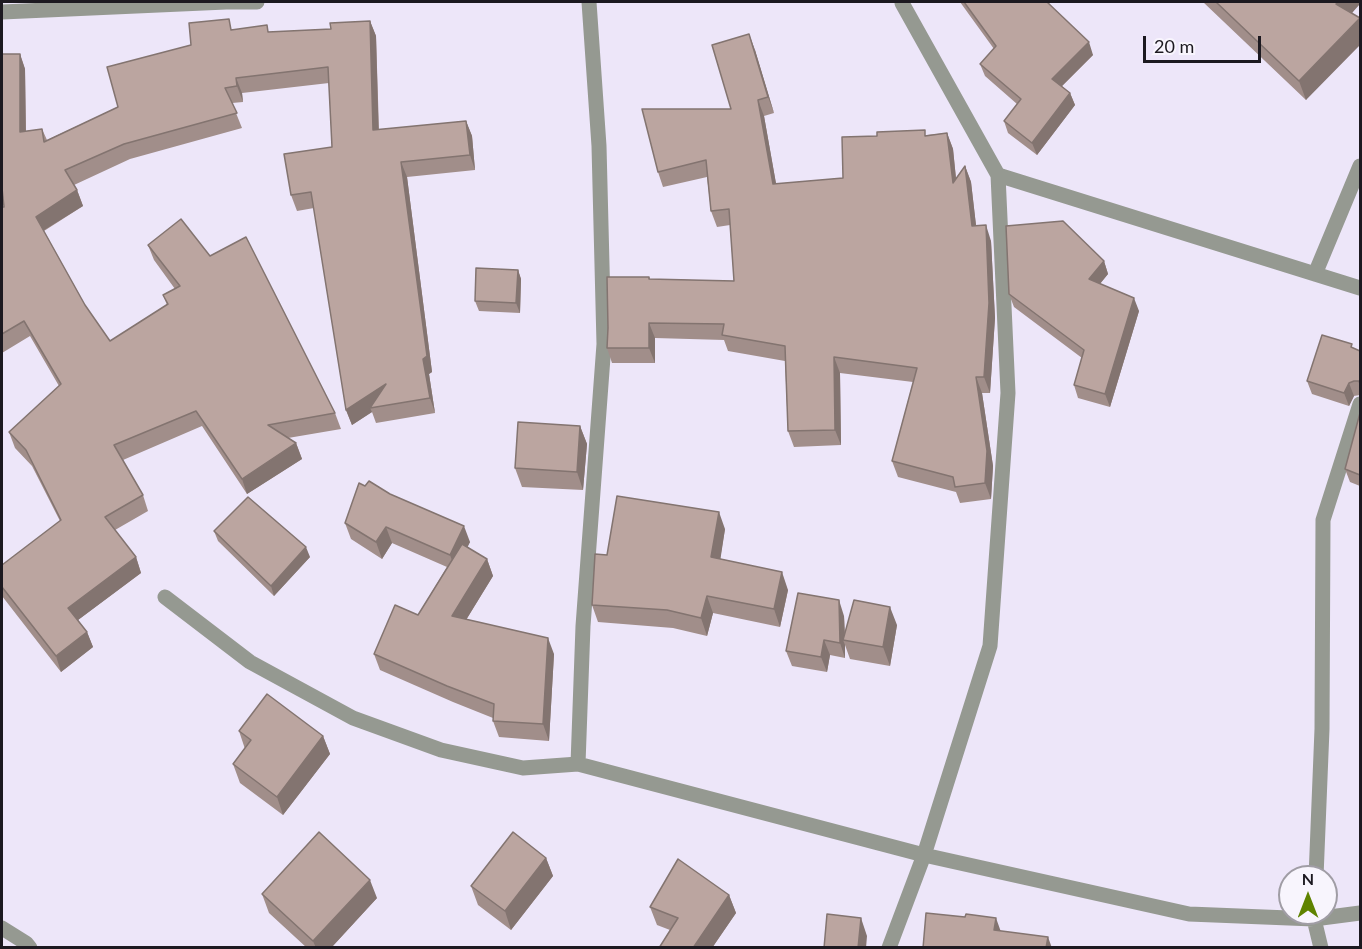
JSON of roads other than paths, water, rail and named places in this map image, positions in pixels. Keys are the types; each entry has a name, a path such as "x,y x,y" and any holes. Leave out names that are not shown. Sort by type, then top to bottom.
{"street":[{"path":"2,12 257,2"},
{"path":"578,764 583,626 604,344 599,146 589,2"},
{"path":"889,948 924,855 990,646 1008,393 998,175 897,2"},
{"path":"1315,274 1360,166"},
{"path":"998,175 1360,288"},
{"path":"1316,865 1322,729 1323,520 1360,404"},
{"path":"165,597 250,662 353,718 441,750 523,768 578,764 924,855 1189,914 1278,915"},
{"path":"1338,914 1360,913"},
{"path":"1316,925 1321,948"},
{"path":"2,928 30,948"}]}
